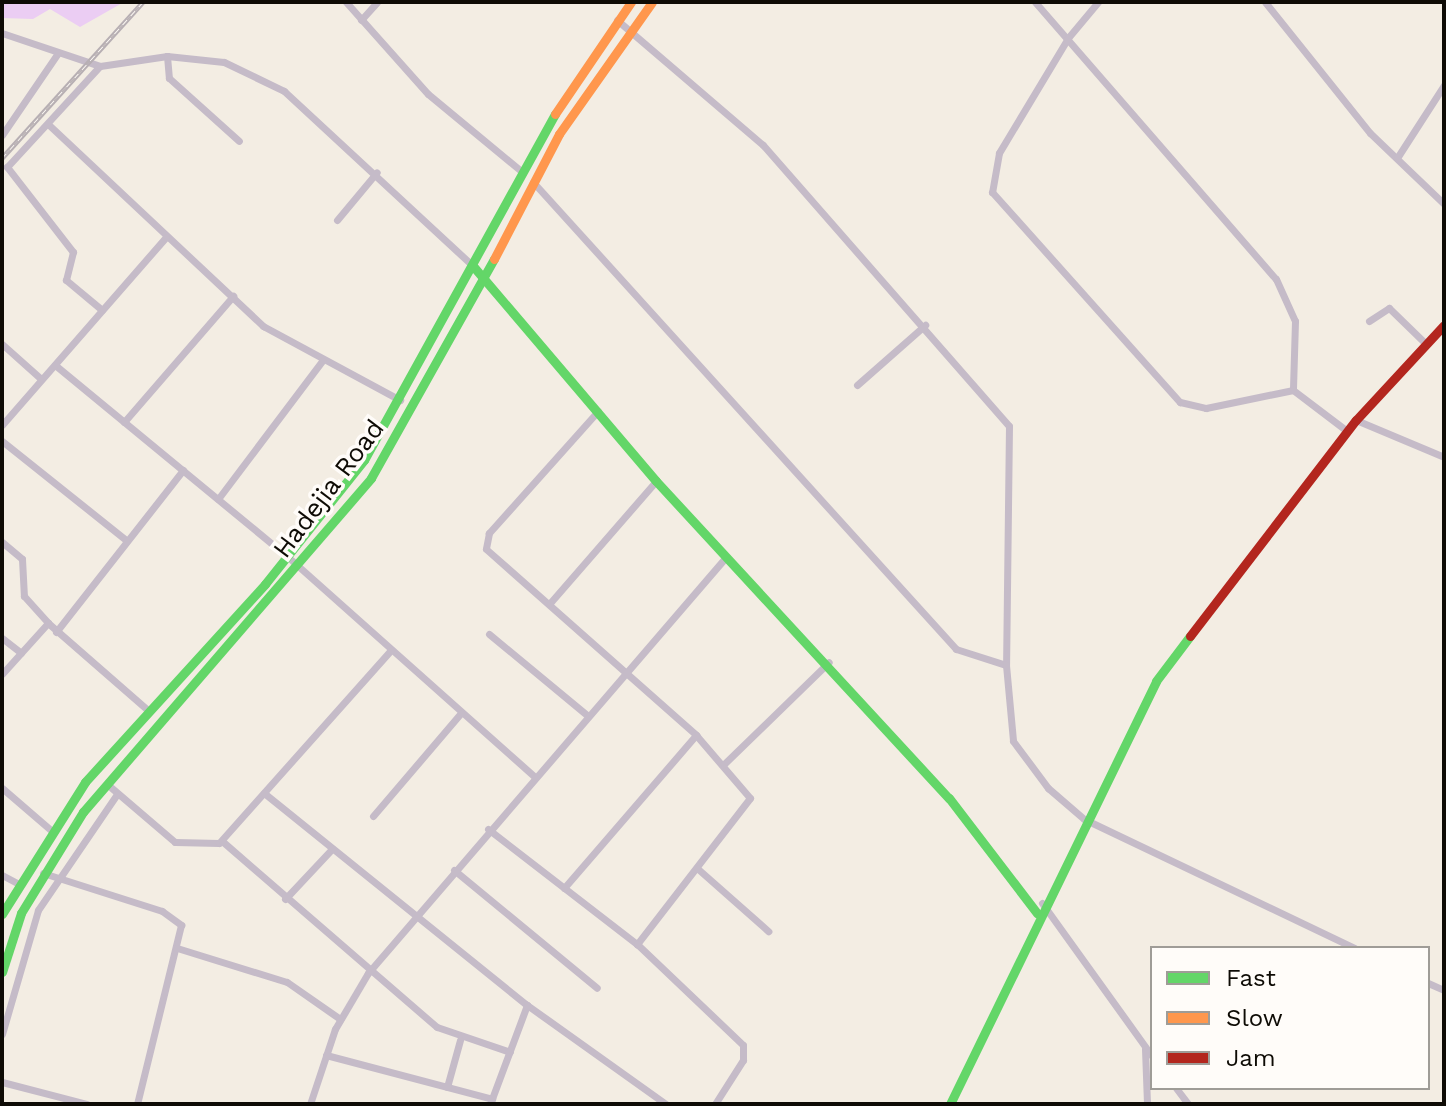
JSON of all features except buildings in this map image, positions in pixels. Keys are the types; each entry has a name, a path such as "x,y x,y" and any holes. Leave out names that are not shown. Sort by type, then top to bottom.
{"main road":[{"name":"Hadejia Road","path":"2,914 17,883 85,782 288,557 402,400 521,171 631,2"},
{"name":"Hadejia Road","path":"2,972 43,873 99,793 299,567 411,416 533,182 652,2"},
{"path":"473,266 656,481 829,662 949,798 1037,913"},
{"path":"950,1104 1037,913 1156,681 1347,431 1444,325"},
{"path":"85,782 99,793"}],"street":[{"path":"346,2 428,94 521,171"},
{"path":"361,20 377,2"},
{"path":"1035,2 1276,279 1295,321 1293,390"},
{"path":"1098,2 1068,38 999,153 992,192 1180,402 1206,408 1293,390 1347,431"},
{"path":"1265,2 1397,158 1444,204"},
{"path":"617,20 763,145 925,325 1000,414 1012,440 1006,665 1013,741 1023,761 1084,819 1351,946"},
{"path":"2,33 100,66 167,56 252,73 377,172 473,266"},
{"path":"2,135 58,53"},
{"path":"167,56 169,78 239,141"},
{"path":"100,66 7,174 73,252 66,280 102,310"},
{"path":"1397,158 1444,85"},
{"path":"49,125 263,326 322,361 402,400"},
{"path":"337,220 377,172"},
{"path":"533,182 956,649 1006,665"},
{"path":"2,425 166,237"},
{"path":"124,422 233,296"},
{"path":"1369,321 1389,308 1426,344"},
{"path":"857,385 925,325"},
{"path":"2,344 41,379"},
{"path":"218,499 322,361"},
{"path":"55,365 288,557 534,776"},
{"path":"598,411 485,541 696,735 750,798 637,944"},
{"path":"1356,420 1444,457"},
{"path":"2,441 126,540"},
{"path":"56,632 183,470"},
{"path":"550,603 656,481"},
{"path":"2,542 22,559 24,596 56,632 149,711"},
{"path":"310,1104 340,1019 368,973 488,829 726,557"},
{"path":"2,674 48,623"},
{"path":"489,634 587,715"},
{"path":"2,638 21,653"},
{"path":"107,784 183,846 222,841 390,651"},
{"path":"724,764 829,662"},
{"path":"373,816 461,713"},
{"path":"564,888 696,735"},
{"path":"2,788 52,831"},
{"path":"264,793 527,1005 666,1104"},
{"path":"2,1034 25,944 56,879 117,794"},
{"path":"488,829 637,944 743,1045 743,1060 715,1104"},
{"path":"222,841 368,973 460,1040 510,1052"},
{"path":"285,899 332,849"},
{"path":"698,869 768,931"},
{"path":"454,870 597,988"},
{"path":"43,873 174,917 181,925 137,1104"},
{"path":"2,875 17,883"},
{"path":"1042,903 1150,1053"},
{"path":"177,948 287,982 340,1019"},
{"path":"326,1055 491,1102 527,1005"},
{"path":"447,1087 460,1040"},
{"path":"1145,1046 1147,1104"},
{"path":"2,1082 87,1104"}],"shaded area":[{"path":"2,2 124,2 80,27 50,9 33,19 2,18"}],"railway":[{"path":"2,158 143,2"}],"traffic: fast":[{"path":"2,914 85,782 265,584 364,460 555,114"},
{"path":"2,972 21,913 83,812 371,478 494,259"},
{"path":"473,266 656,481 949,798 1037,913"},
{"path":"950,1104 1156,681 1190,636"}],"traffic: slow":[{"path":"555,114 631,2"},
{"path":"494,259 559,134 652,2"}],"traffic: jam":[{"path":"1190,636 1356,420 1444,325"}]}
